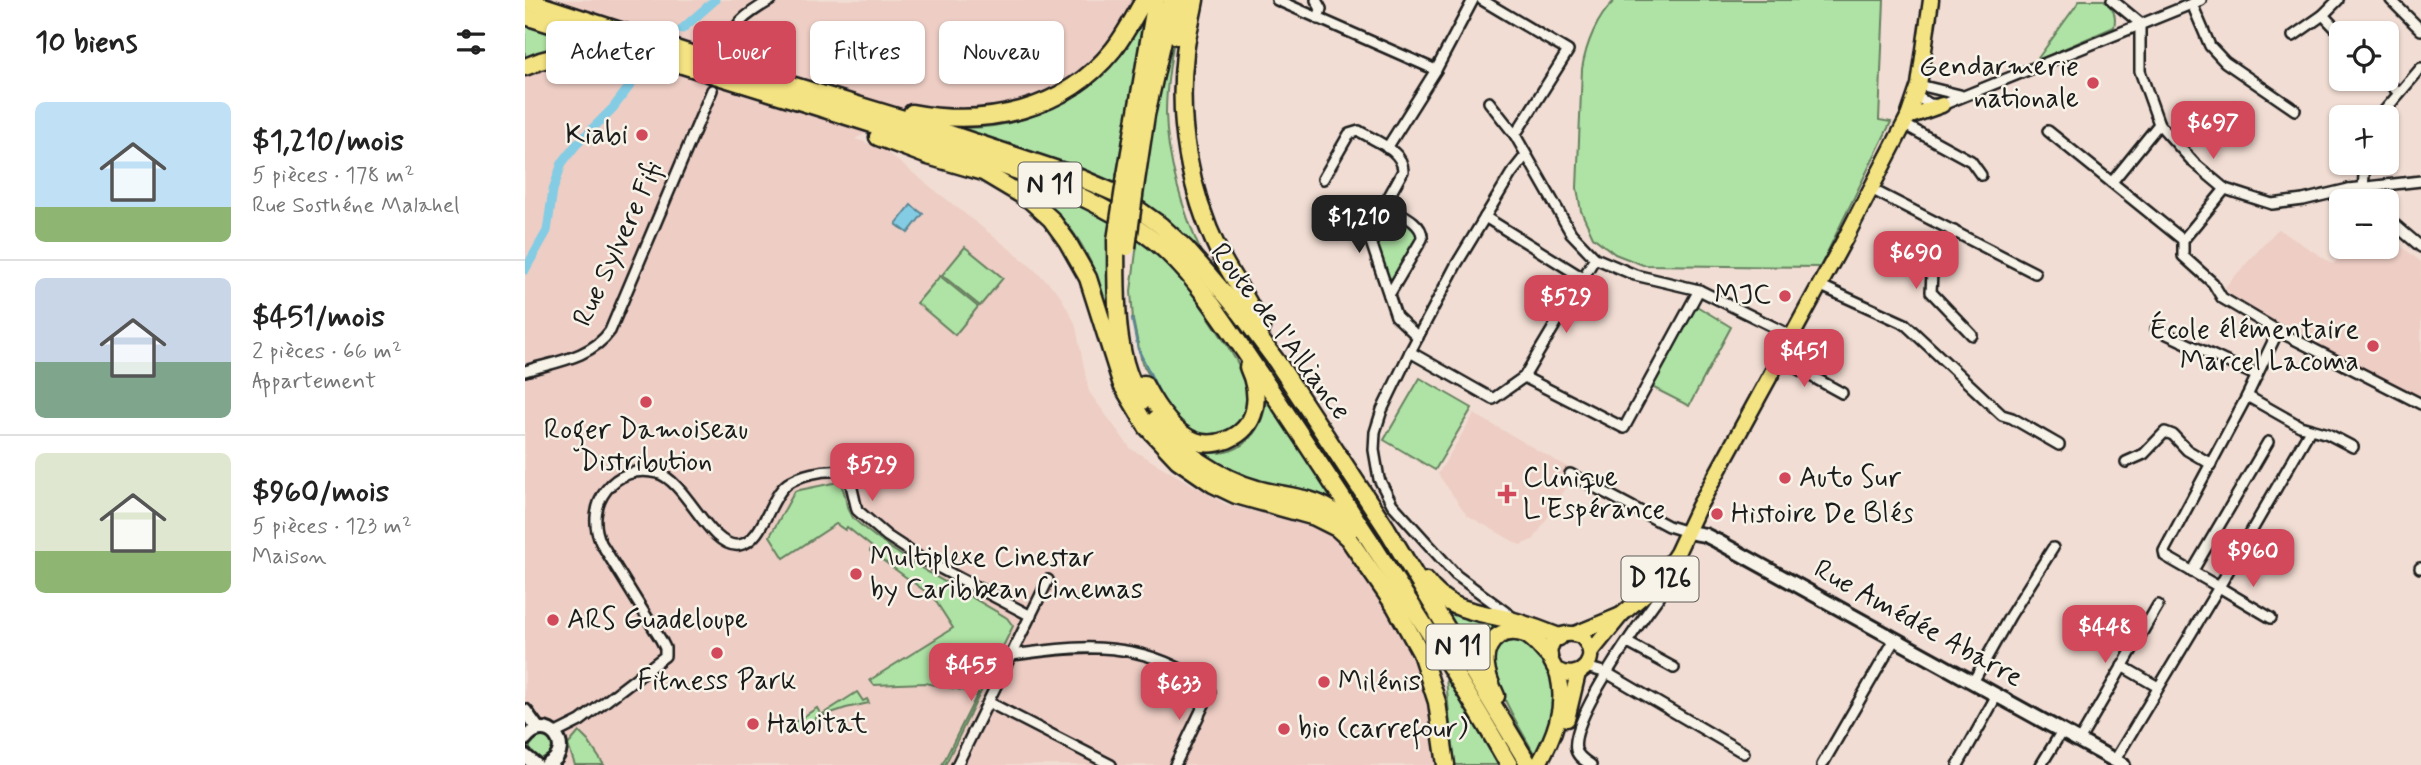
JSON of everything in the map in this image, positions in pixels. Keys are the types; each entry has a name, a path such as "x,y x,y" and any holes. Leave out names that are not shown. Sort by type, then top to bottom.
{"highway":[{"name":"Route de l'Alliance","path":"525,0 725,65 1024,174 1110,211 1150,237 1173,258 1242,348 1307,443 1485,722 1509,765"},
{"path":"810,97 844,92 933,117 974,119 1014,113 1059,95 1090,74 1118,43 1144,0"},
{"path":"1113,358 1110,296 1121,244 1156,0"},
{"path":"1131,178 1172,0"},
{"path":"1183,0 1175,48 1173,121 1182,174 1197,226 1240,312"},
{"path":"1195,0 1185,51 1182,95 1185,141 1195,191 1219,252 1257,318 1277,362"},
{"name":"Route de l'Alliance","path":"525,16 693,69"},
{"path":"525,67 568,54 589,52 610,53 693,69"},
{"name":"Route de l'Alliance","path":"756,84 810,97 1073,175 1115,193 1160,225 1186,249 1240,312 1277,362 1387,528 1534,765"},
{"path":"810,97 854,127 928,156 983,172 1030,200 1051,219 1078,258 1088,278 1122,385 1147,427 1162,445 1194,472 1236,495 1315,517 1337,528 1348,538 1395,606 1421,653 1437,702 1446,765"},
{"path":"1121,244 1126,324 1139,375 1162,414 1195,441 1211,444 1233,438 1249,425 1254,415 1256,391 1242,348"},
{"path":"1121,244 1117,319 1124,357 1138,395 1160,427 1181,447 1217,472 1254,489 1308,501 1329,509 1352,528 1392,576"},
{"path":"1387,528 1431,588 1449,604 1459,609 1567,635"},
{"path":"1534,765 1488,679 1485,657 1491,642 1511,632 1528,636 1553,663"}],"main road":[{"name":"D 126","path":"1592,665 1621,615 1655,586 1688,533 1699,506 1906,121 1918,91 1931,0"},
{"path":"1906,121 1942,105"},
{"name":"D 126","path":"1567,635 1621,615"},
{"path":"1534,765 1552,748 1563,734 1592,665 1585,640 1567,635 1551,645 1561,702 1552,748 1547,765"},
{"path":"1553,663 1563,673 1592,665"}],"street":[{"path":"740,21 771,0"},
{"path":"1277,0 1436,70"},
{"path":"1316,0 1321,9 1318,19"},
{"path":"1387,148 1436,70 1473,0"},
{"path":"1482,0 1568,51 1515,135"},
{"path":"2112,0 2140,23"},
{"path":"2293,36 2339,0"},
{"path":"2391,0 2421,30"},
{"path":"1918,91 1930,104 1942,105 2197,2 2210,46 2225,62 2295,110"},
{"path":"2323,15 2329,21"},
{"path":"2140,23 2140,73 2159,124 2193,163 2225,189 2272,204 2329,194"},
{"path":"2389,105 2421,68"},
{"name":"Rue Sylvere Fifi","path":"525,371 585,352 600,343 610,331 712,90"},
{"path":"1918,91 1937,91 1962,96"},
{"path":"1489,102 1515,135 1571,233 1595,258 1635,275 1699,290 1792,336"},
{"path":"1906,121 1971,161 1981,175"},
{"path":"2112,183 2159,124"},
{"path":"1323,179 1353,131 1359,131 1399,155 1403,167 1371,229 1370,239 1396,316 1417,337"},
{"path":"2048,131 2183,240"},
{"path":"1521,623 1456,575 1392,504 1379,479 1374,450 1375,432 1382,410 1417,337 1456,265 1511,174 1526,155"},
{"path":"2363,188 2364,175"},
{"path":"2350,189 2421,181"},
{"path":"1871,189 2035,273"},
{"path":"2225,189 2183,240 2183,256 2213,283 2222,298 2279,331 2421,404"},
{"path":"1385,205 1420,226 1423,234 1389,295"},
{"path":"1485,217 1583,278"},
{"path":"2399,228 2421,247"},
{"path":"1954,231 1933,272 1931,292 1972,335"},
{"path":"1410,352 1493,399 1524,377 1595,258"},
{"path":"1819,285 1905,324 2002,415 2059,445"},
{"path":"1524,377 1624,428 1699,290"},
{"path":"2156,329 2257,376"},
{"path":"2271,618 2165,556 2164,551 2279,331"},
{"path":"1780,359 1842,393"},
{"path":"2247,396 2299,426 2328,434 2353,447"},
{"path":"2119,763 2158,688 2310,430"},
{"path":"2126,462 2144,454 2165,432 2173,435 2187,450 2211,464"},
{"path":"2192,572 2267,442"},
{"path":"547,765 555,760 558,744 580,722 660,661 665,654 661,640 597,536 595,513 604,492 621,477 632,473 657,473 672,481 702,520 723,541 738,545 750,540 776,496 788,483 809,475 839,471 850,480 857,510 887,536 930,564 1031,616"},
{"path":"1570,474 1668,526 1688,533"},
{"name":"Rue Amédée Abarre","path":"1688,533 1705,535 1717,541 2119,763"},
{"path":"1973,682 2053,548"},
{"path":"1591,765 1577,753 1576,738 1592,665 1628,643 1682,566"},
{"path":"957,765 1048,580"},
{"path":"2079,741 2158,605"},
{"path":"1822,765 1895,639"},
{"path":"1628,643 1674,668"},
{"path":"1012,655 1084,647 1108,648 1155,656 1202,681 1210,692 1175,765"},
{"path":"1592,665 1744,753"},
{"path":"2122,666 2158,688"},
{"path":"1958,765 1997,695"},
{"path":"988,702 1111,765"},
{"path":"525,710 538,729"},
{"path":"525,739 532,731 545,729 558,744 566,765"},
{"path":"2041,765 2062,731"},
{"path":"525,756 536,765"}],"shaded area":[{"path":"525,0 1135,0 1126,19 1108,44 1064,82 1064,21 939,21 939,84 1061,84 1036,96 992,109 953,111 915,105 855,139 880,147 1026,262 1058,292 1075,323 1089,392 1131,449 1225,504 1327,531 1339,540 1381,596 1421,670 1429,696 1441,765 525,765"},
{"path":"2278,229 2333,264 2338,259 2399,259 2399,245 2421,262 2421,398 2377,378 2233,301 2225,287"},
{"name":"Clinique L'Espérance","path":"1474,414 1576,472 1534,539 1520,545 1467,515 1438,474"}],"green space":[{"path":"1181,0 1167,85 1167,131 1177,186 1202,255 1181,235 1140,206 1163,58"},
{"path":"1615,0 1884,0 1879,120 1891,122 1820,267 1643,265 1615,254 1593,237 1581,211 1577,188 1582,69 1593,32"},
{"path":"2080,0 2104,0 2113,12 2114,27 2036,61"},
{"path":"1151,5 1120,190 956,132 957,128 989,126 1019,120 1047,110 1072,96 1096,78 1116,57"},
{"path":"525,23 546,30 546,57 525,62"},
{"path":"1004,175 1081,202 1116,220 1106,309 1091,263 1075,234 1041,199 1003,178"},
{"path":"1390,212 1417,229 1420,235 1397,276 1392,279 1387,276 1374,245 1375,232 1384,214"},
{"path":"1138,236 1151,244 1186,283 1251,386 1248,421 1217,440 1191,433 1174,418 1142,363 1133,320 1131,291"},
{"path":"965,247 1003,278 980,306 942,275"},
{"path":"940,276 978,307 955,335 917,303"},
{"path":"1695,305 1731,327 1689,406 1652,387"},
{"path":"1420,378 1472,408 1435,470 1384,440"},
{"path":"1270,398 1348,517 1247,481 1190,448 1209,453 1223,452 1243,444 1256,429 1266,399"},
{"path":"838,482 851,516 872,534 909,560 1007,618 1013,626 945,765 942,765 978,693 925,683 874,685 870,680 953,628 933,597 870,551 872,547 847,527 845,530 836,524 784,558 770,536 795,491"},
{"path":"1440,603 1522,629 1497,631 1484,678"},
{"path":"1514,636 1539,649 1554,676 1557,703 1537,759 1508,706 1496,677 1494,649"},
{"path":"1446,677 1500,765 1453,765"},
{"path":"857,692 863,701 867,699 869,703 816,718 817,723 797,733 793,729 789,731 787,727 817,708 821,715"},
{"path":"579,732 604,765 575,765 568,745"},
{"path":"542,735 551,738 554,747 551,756 542,759 533,756 530,747 533,738"}],"water":[{"path":"911,205 923,214 908,233 896,224"}],"waterway":[{"path":"682,29 715,0"},
{"path":"525,270 547,231 553,190 562,163 613,108 631,84"},
{"path":"1132,319 1138,349 1163,400"},
{"path":"1170,411 1185,427"}],"place":[{"name":"Gendarmerie nationale","path":"2093,83"},
{"name":"Kiabi","path":"642,135"},
{"name":"MJC","path":"1785,296"},
{"name":"École élémentaire Marcel Lacoma","path":"2373,346"},
{"name":"Roger Damoiseau Distribution","path":"646,402"},
{"name":"Auto Sur","path":"1785,478"},
{"name":"Clinique L'Espérance","path":"1507,494"},
{"name":"Histoire De Blés","path":"1717,514"},
{"name":"Multiplexe Cinestar by Caribbean Cinemas","path":"856,574"},
{"name":"ARS Guadeloupe","path":"553,620"},
{"name":"Fitness Park","path":"717,653"},
{"name":"Milénis","path":"1324,682"},
{"name":"Habitat","path":"753,724"},
{"name":"bio (carrefour)","path":"1284,729"}]}
